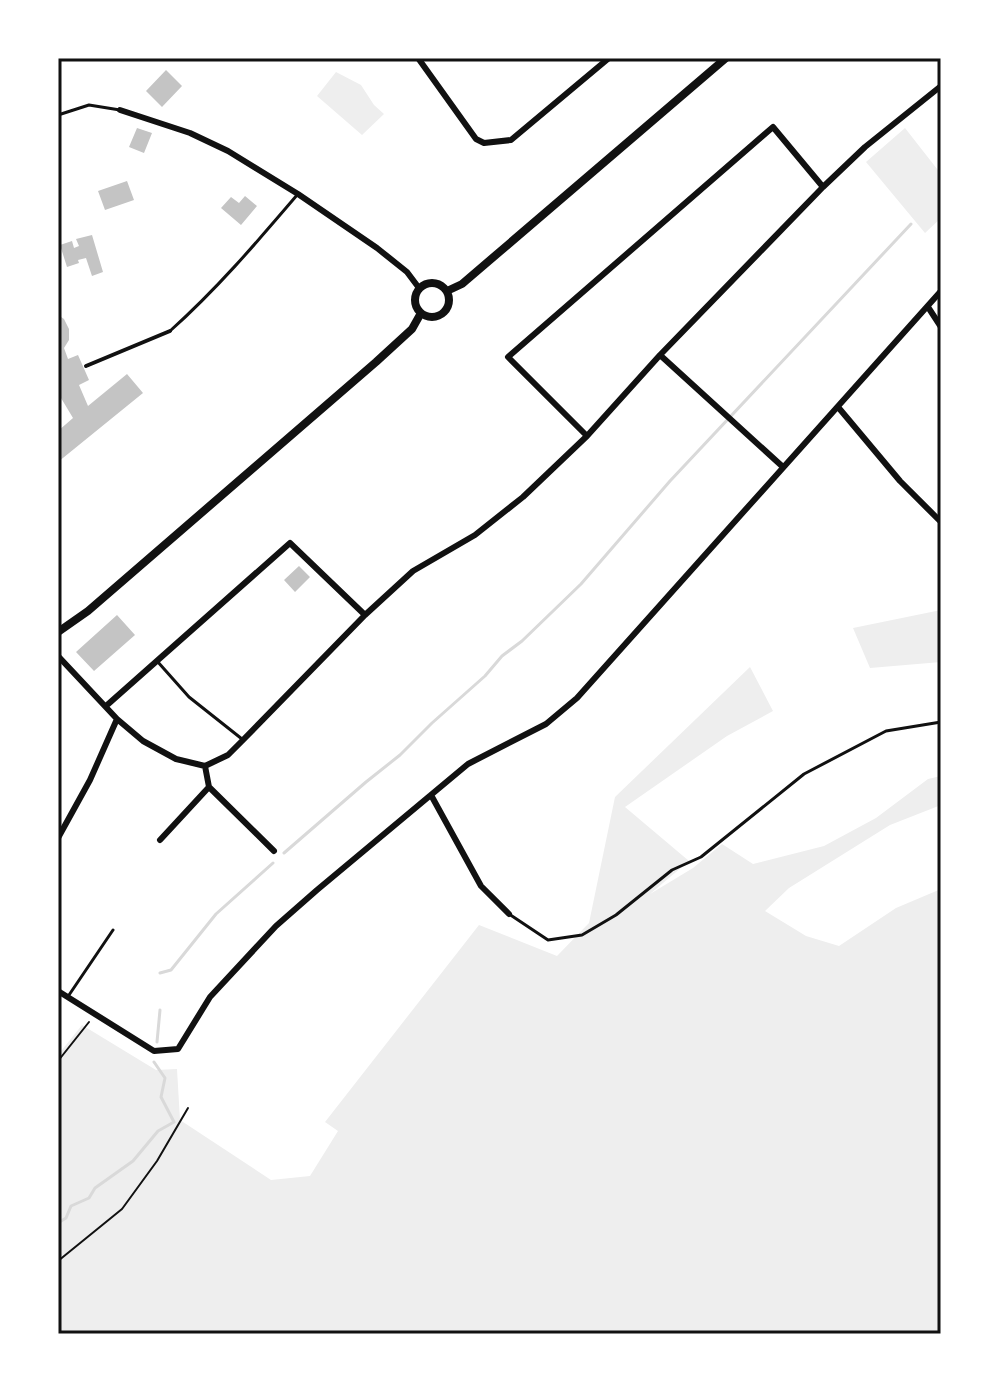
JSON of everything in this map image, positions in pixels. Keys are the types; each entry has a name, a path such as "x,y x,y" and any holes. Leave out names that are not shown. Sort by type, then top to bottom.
{"main road":[{"path":"447,291 462,284 726,58"},
{"path":"430,282 447,291 449,302 443,313 432,317 421,313 415,304 414,298 419,288 430,282"},
{"path":"58,632 88,611 376,362 412,329 421,313"}],"street":[{"path":"418,58 476,139 484,143 511,140 609,58"},
{"path":"58,656 117,719 143,741 176,759 205,766 228,755 365,615 413,571 475,535 523,497 587,436 660,355 823,187 865,147 941,86"},
{"path":"120,110 216,144 298,194 377,248 407,272 419,288"},
{"path":"587,436 508,357 773,127 823,187"},
{"path":"58,991 154,1051 178,1049 210,997 276,926 468,764 546,724 577,698 941,291"},
{"path":"928,307 941,327"},
{"path":"86,366 170,331"},
{"path":"660,355 783,467"},
{"path":"838,407 900,481 941,522"},
{"path":"106,706 290,543 365,615"},
{"path":"59,835 90,780 117,719"},
{"path":"205,766 209,787 274,851"},
{"path":"160,840 209,787"},
{"path":"431,795 481,886 509,914"}],"lane":[{"path":"58,115 89,105 120,110"},
{"path":"170,331 236,266 298,194"},
{"path":"157,661 189,697 243,740"},
{"path":"509,914 548,940 582,935 616,915 672,870 701,857 804,774 886,731 941,722"},
{"path":"67,998 113,930"}],"path":[{"path":"58,1061 86,1026"},
{"path":"58,1261 122,1209 157,1161 188,1108"}],"shaded area":[{"path":"336,72 361,85 384,114 362,135 317,96"},
{"path":"905,128 941,174 941,218 925,233 866,162"},
{"path":"941,610 941,662 870,668 853,628"},
{"path":"750,667 773,711 727,736 625,807 689,861 650,894 693,868 722,844 753,864 824,846 876,818 928,779 941,776 941,805 890,825 789,888 765,911 806,936 839,946 896,908 941,889 941,1334 58,1334 58,1055 82,1025 156,1070 177,1069 180,1120 271,1180 310,1176 338,1131 325,1122 479,925 557,956 589,923 615,797"}],"building":[{"path":"166,70 182,86 162,107 146,91"},
{"path":"137,128 152,133 144,153 129,147"},
{"path":"127,181 134,200 105,210 98,191"},
{"path":"245,196 257,206 241,225 221,208 231,197 239,203"},
{"path":"92,235 103,272 92,276 86,258 67,267 60,245 72,241 74,248 79,246 76,239"},
{"path":"58,315 69,329 69,340 64,348 68,359 78,355 89,380 79,385 88,406 127,374 143,393 58,462 58,431 73,418 58,393"},
{"path":"299,566 310,577 295,592 284,580"},
{"path":"117,615 135,635 94,671 76,652"}],"waterway":[{"path":"284,853 400,755 581,584 670,481 911,224"},
{"path":"160,973 171,970 216,914 273,863"},
{"path":"157,1042 160,1010"},
{"path":"58,1223 66,1218 71,1206 89,1198 95,1188 133,1161 158,1131 174,1122 161,1097 165,1078 154,1062"}]}
